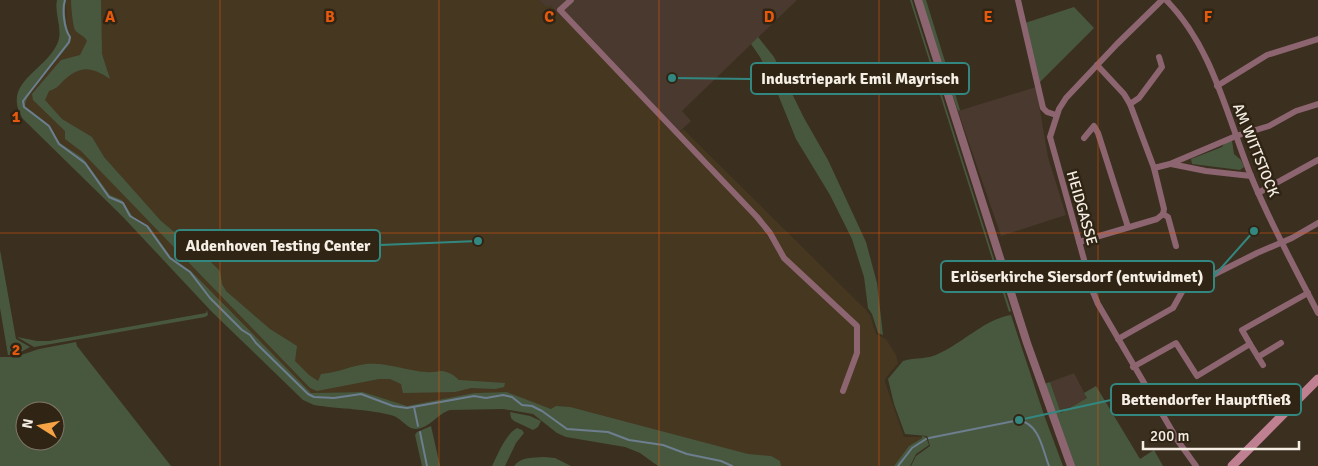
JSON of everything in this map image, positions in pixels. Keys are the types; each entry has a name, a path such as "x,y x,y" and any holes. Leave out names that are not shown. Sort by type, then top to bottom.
{"main road":[{"path":"1242,457 1318,379"},
{"path":"1232,466 1249,453 1318,386"}],"street":[{"path":"571,0 560,10 757,217 770,233 784,258 857,326 857,353 843,391"},
{"path":"918,0 1027,343 1071,466"},
{"path":"1018,0 1043,108 1047,112 1056,115 1066,98 1162,0"},
{"name":"AM WITTSTOCK","path":"1166,0 1196,38 1217,86 1258,193 1318,313"},
{"path":"1217,86 1268,55 1318,39"},
{"path":"1130,104 1139,98 1162,67 1159,57"},
{"path":"1079,242 1157,218 1163,214 1164,209 1154,168 1130,104 1124,94 1097,65"},
{"path":"1154,168 1170,164 1236,136 1270,126 1296,111 1318,104"},
{"name":"HEIDGASSE","path":"1056,115 1050,137 1093,292 1133,367 1178,441 1196,466"},
{"path":"1084,138 1094,126 1098,133 1128,227"},
{"path":"1258,193 1318,160"},
{"path":"1170,164 1206,171 1251,176"},
{"path":"1163,214 1168,217 1176,246"},
{"path":"1118,339 1173,308 1183,290 1318,223"},
{"path":"1263,365 1241,327 1308,293"},
{"path":"1133,367 1176,343 1197,376 1250,344"},
{"path":"1258,356 1281,343"}],"shaded area":[{"path":"66,0 539,0 545,6 551,6 680,132 683,129 866,310 870,315 876,334 886,339 896,355 898,363 885,379 885,382 904,437 923,437 909,446 894,466 761,466 612,430 507,392 474,393 407,406 363,392 311,393 191,271 171,257 149,226 135,219 122,200 110,195 83,158 60,143 47,123 25,106 25,102 32,90 67,48"},
{"path":"539,0 797,0 682,111 691,121 679,132 582,29 577,33 551,6 545,6"},
{"path":"1036,87 1048,157 1066,215 1001,236 958,111"},
{"path":"1074,373 1087,398 1061,413 1050,382"}],"green space":[{"path":"57,0 66,0 65,9 67,29 71,37 70,43 30,93 25,106 47,123 60,143 83,158 110,195 122,200 135,219 149,226 171,257 191,271 311,393 363,392 407,406 474,393 507,392 551,409 556,406 570,407 748,454 771,456 780,461 781,466 658,466 640,453 625,447 566,437 557,433 533,414 503,409 450,410 441,414 426,426 414,429 394,416 365,410 314,405 303,400 212,312 123,217 23,119 17,106 17,95 21,86 45,61 58,42 60,32"},
{"path":"71,0 101,0 102,54 110,79 91,70 80,70 68,76 56,88 49,91 45,100 62,119 92,137 104,157 161,221 173,231 187,236 196,248 220,271 222,284 226,291 270,329 297,346 295,361 309,375 318,381 321,374 360,365 374,364 419,371 442,371 451,374 459,380 505,383 504,387 495,389 471,388 455,392 403,393 401,384 390,379 379,379 317,391 310,388 81,151 65,139 65,131 33,100 32,94 61,60 80,55 87,41 75,30"},
{"path":"910,0 912,0 1011,311 1009,312"},
{"path":"921,0 926,0 960,110 958,111"},
{"path":"1074,7 1094,28 1039,83 1025,23"},
{"path":"758,37 774,57 804,118 828,160 866,242 877,283 883,335 878,333 868,308 864,277 852,239 830,195 796,139 777,92 760,57 751,44"},
{"path":"1226,141 1232,141 1234,154 1241,160 1244,167 1240,170 1192,164 1191,159 1222,147"},
{"path":"0,250 16,339 30,347 17,354 8,355 0,308"},
{"path":"207,310 208,315 205,317 34,347 17,337 49,341 206,313"},
{"path":"1011,315 1063,466 911,466 916,456 930,446 927,436 905,434 894,404 888,379 903,361 935,355 992,321"},
{"path":"76,342 77,346 171,466 0,466 0,357 15,357 39,349"},
{"path":"1050,382 1061,413 1087,398 1084,393 1096,386 1140,459 1154,450 1163,466 1073,466 1044,384"},
{"path":"510,412 530,416 541,421 538,427 533,430 514,421 511,418"},
{"path":"431,426 440,466 422,466 415,435 417,432"},
{"path":"517,428 524,433 516,443 505,466 492,466 505,440"},
{"path":"922,436 926,437 929,445 916,454 910,466 894,466 909,446 922,438"},
{"path":"555,458 571,466 514,466 524,459"}],"waterway":[{"path":"65,0 64,19 70,37 69,42 23,101 24,107 49,126 59,144 85,163 109,197 123,203 130,216 147,226 170,258 190,272 210,298 242,330 250,335 308,394 314,397 334,398 361,394 393,406 407,408 474,396 486,398 503,395 512,397 522,405 532,406 542,411 567,429 608,432 629,440 663,445 687,454 721,461 732,466"},
{"path":"414,407 418,426"},
{"path":"929,438 1019,420 1032,427 1036,432 1049,466"},
{"path":"420,432 427,466"},
{"path":"898,466 912,448 926,439"}],"place":[{"name":"Industriepark Emil Mayrisch","path":"672,78"},
{"name":"Erlöserkirche Siersdorf (entwidmet)","path":"1254,231"},
{"name":"Aldenhoven Testing Center","path":"478,241"},
{"name":"Bettendorfer Hauptfließ","path":"1019,420"}]}
